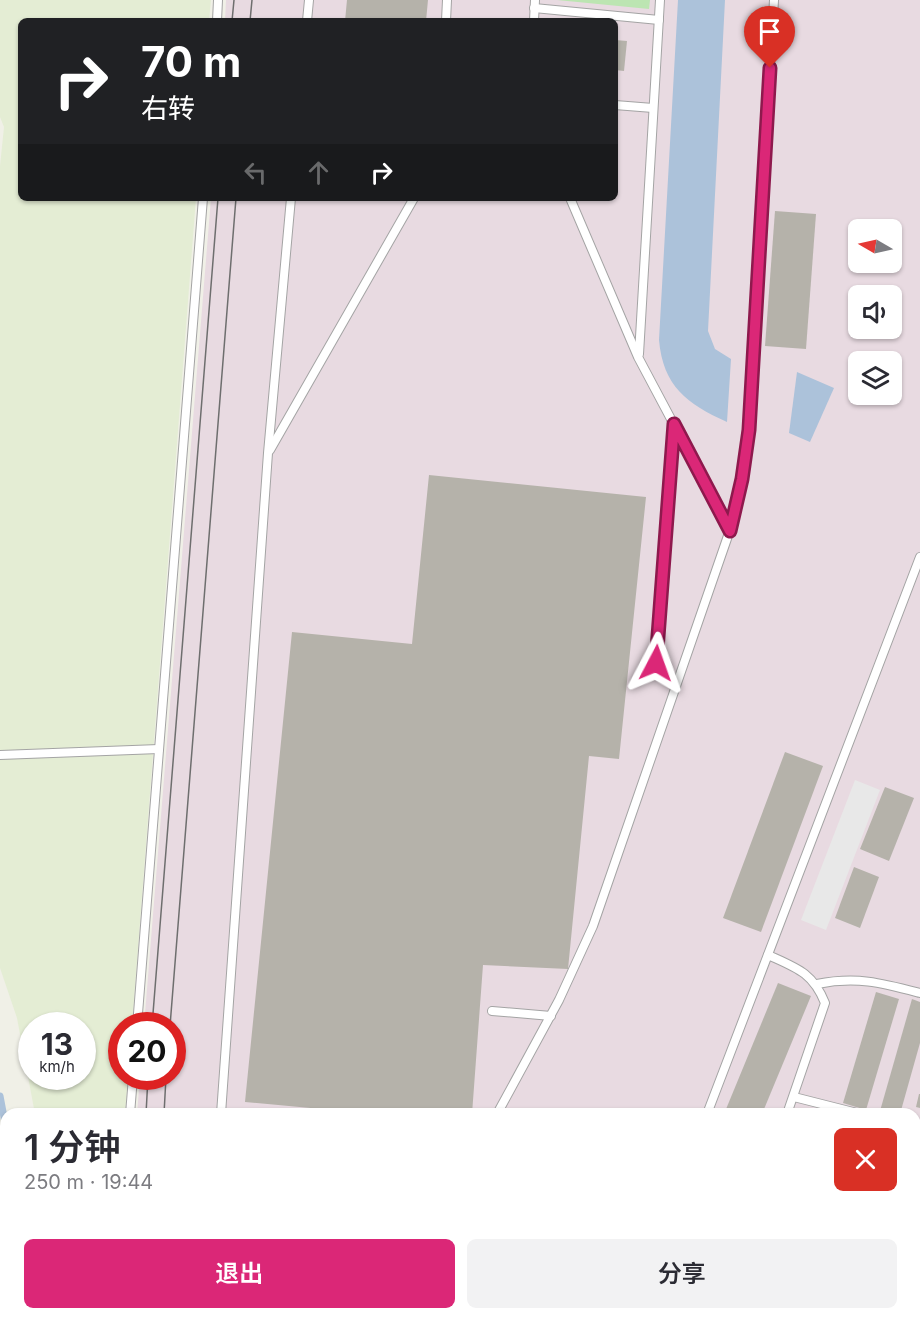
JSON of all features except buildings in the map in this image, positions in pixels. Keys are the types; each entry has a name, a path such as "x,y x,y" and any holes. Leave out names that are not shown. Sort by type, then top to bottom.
{"lane":[{"path":"217,18 218,0"},
{"path":"307,18 309,0"},
{"path":"446,18 447,0"},
{"path":"638,357 660,0"},
{"path":"500,1108 551,1016 593,926 730,531 742,479 749,430 774,0"},
{"path":"535,4 658,20"},
{"path":"618,105 653,108"},
{"path":"138,1012 203,201"},
{"path":"221,1108 268,453 291,201"},
{"path":"268,453 412,201"},
{"path":"571,201 638,357 730,531"},
{"path":"656,663 674,424"},
{"path":"709,1108 920,557"},
{"path":"0,755 159,749"},
{"path":"768,955 802,971 817,984 825,1003 789,1108"},
{"path":"817,984 843,978 868,980 920,993"},
{"path":"492,1011 551,1016"},
{"path":"130,1108 132,1090"},
{"path":"794,1097 837,1108"}],"shaded area":[{"path":"226,0 920,0 920,1108 137,1108 139,1090 186,1090 186,1012 145,1012 211,201 618,201 618,18 225,18"},
{"path":"855,780 880,790 826,930 801,920"}],"green space":[{"path":"0,0 211,0 209,18 18,18 18,201 196,201 133,1012 108,1012 108,1090 127,1090 125,1108 34,1108 30,1090 96,1090 96,1012 18,1012 18,1023 0,968 0,166 4,127 0,117"},
{"path":"557,0 650,0 649,9"}],"water":[{"path":"678,0 725,0 708,331 715,349 731,359 727,422 700,408 680,392 666,370 659,340"},
{"path":"797,372 834,388 810,442 789,433"}],"waterway":[{"path":"0,1096 2,1108"}],"tram line":[{"path":"232,18 234,0"},
{"path":"250,18 252,0"},
{"path":"153,1012 218,201"},
{"path":"171,1012 236,201"},
{"path":"146,1108 147,1090"},
{"path":"164,1108 165,1090"}],"route":[{"path":"656,663 674,424 730,531 742,479 749,430 770,68"}]}
